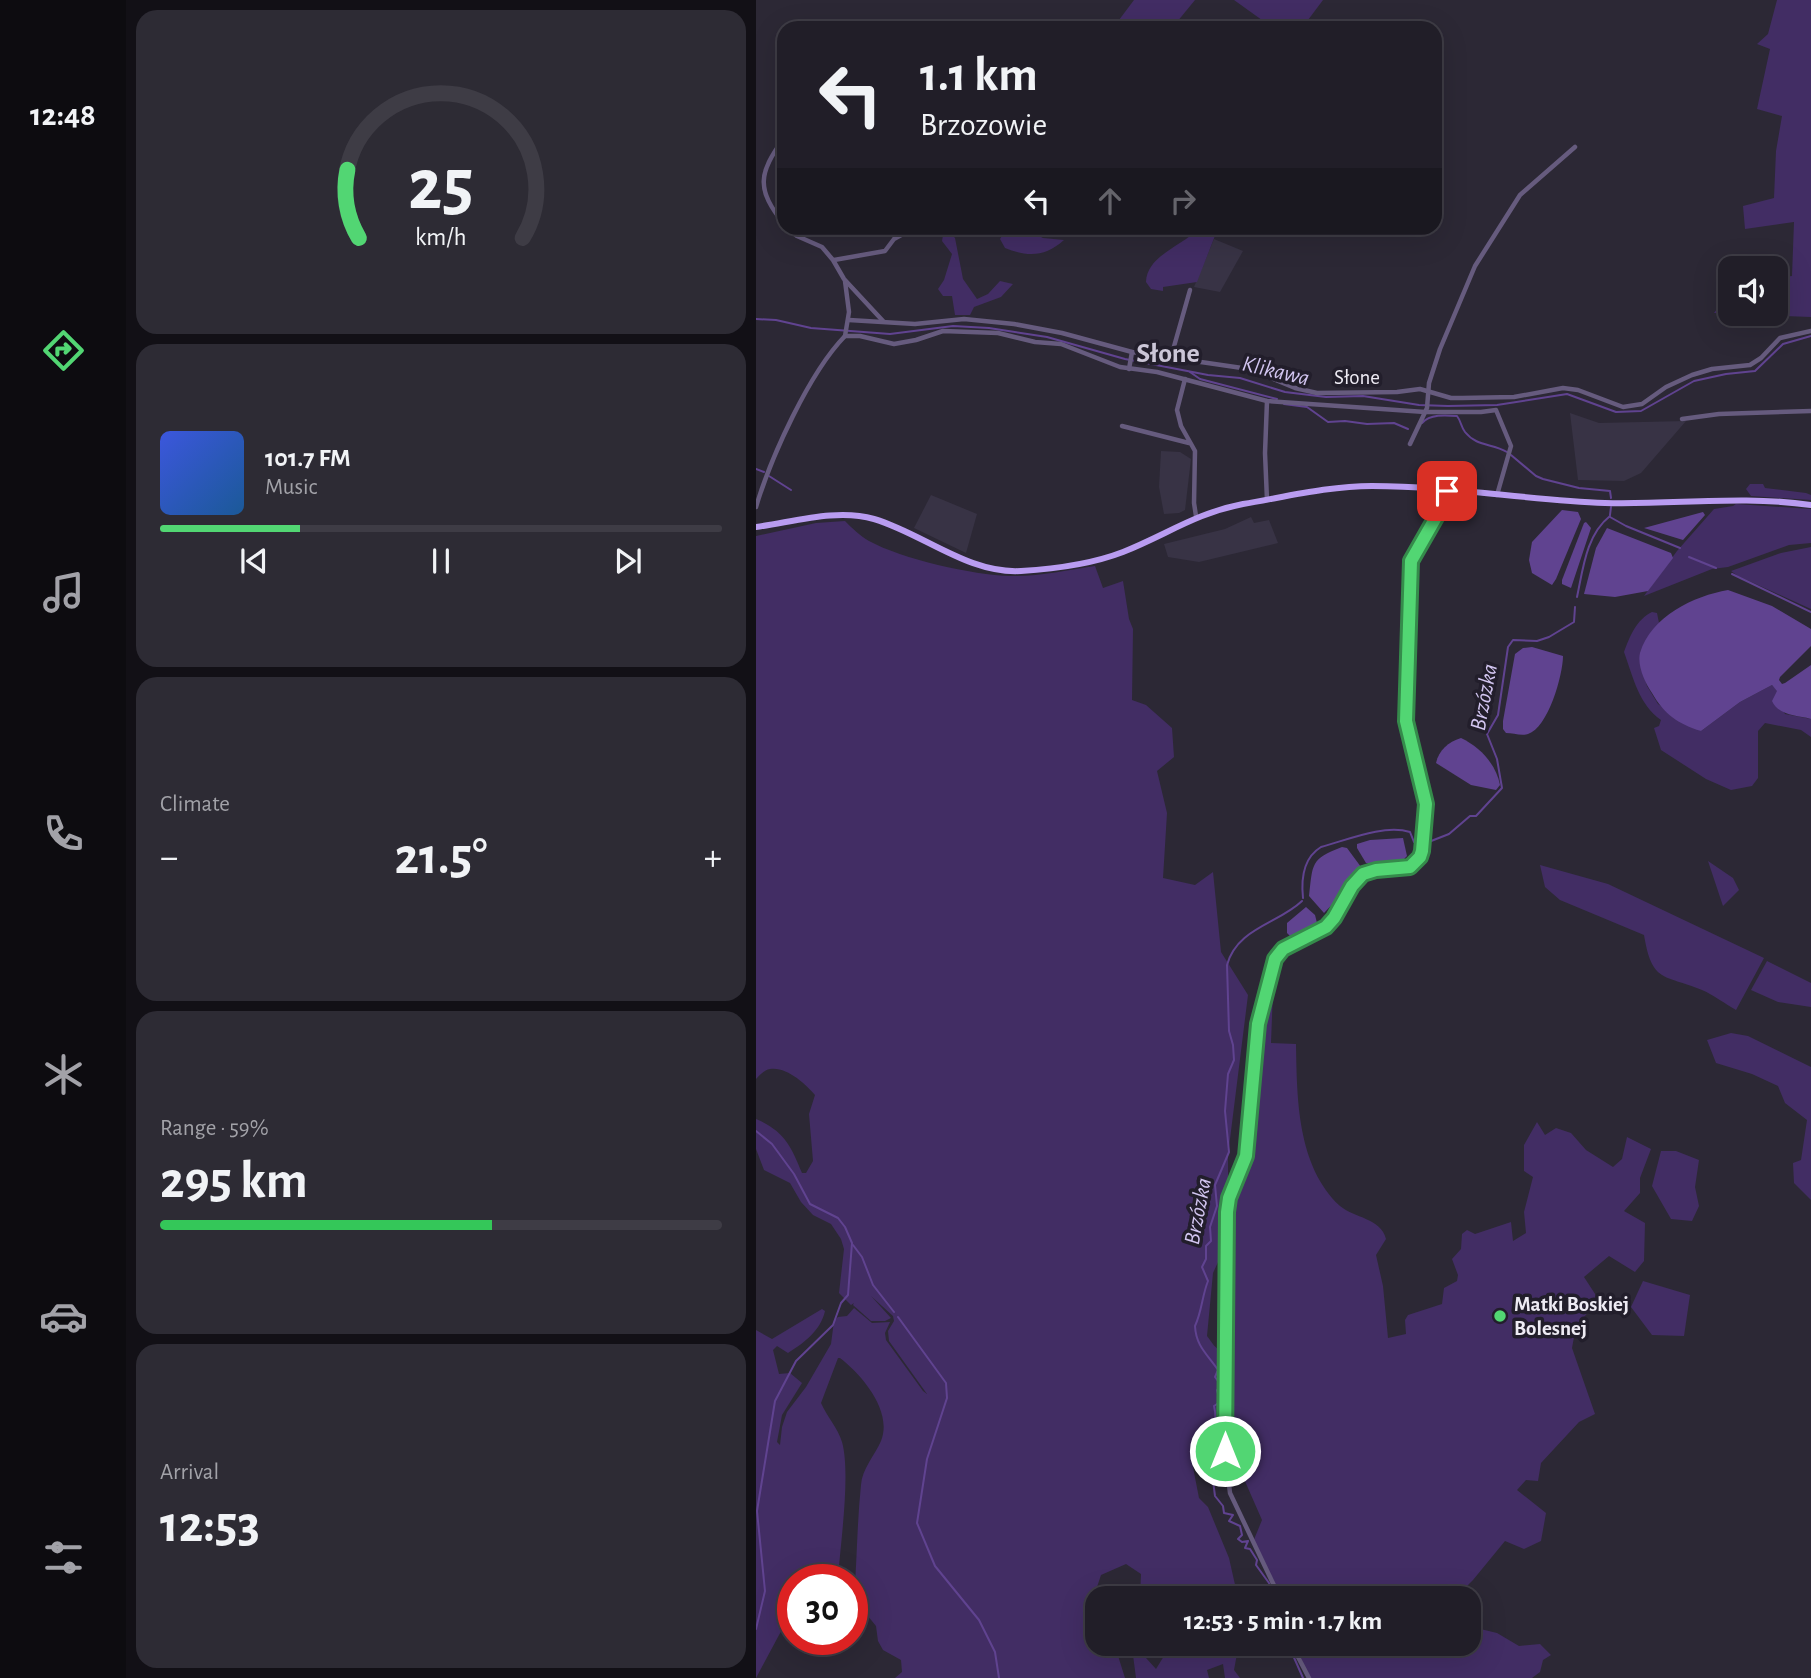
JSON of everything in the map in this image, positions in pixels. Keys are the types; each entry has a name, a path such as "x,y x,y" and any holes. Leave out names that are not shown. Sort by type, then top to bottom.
{"highway":[{"path":"756,529 837,516 875,519 979,565 996,570 1021,571 1110,556 1196,516 1228,507 1357,487 1615,503 1720,499 1811,505"}],"street":[{"path":"1410,444 1426,410 1428,390 1445,336 1475,266 1520,195 1574,147"},
{"path":"777,148 765,165 761,179 765,200 777,215"},
{"path":"796,235 822,247 845,279 883,321"},
{"path":"833,260 885,251 894,239 901,235"},
{"path":"756,507 766,476 813,380 846,334 848,322 845,279"},
{"path":"1171,357 1190,290"},
{"name":"Słone","path":"848,322 883,321 909,324 964,319 997,321 1062,333 1131,355 1171,357 1249,369 1308,392 1388,393 1420,389 1451,398 1505,397 1563,388 1578,390 1614,405 1634,406 1692,375 1712,369 1751,365 1780,338 1811,331"},
{"path":"846,334 894,344 943,331 998,333 1035,342 1061,344 1129,367 1267,401 1426,410 1496,410 1511,446 1496,495"},
{"path":"1129,367 1131,355"},
{"path":"1185,379 1177,410 1181,426 1195,452 1196,516"},
{"path":"1267,401 1265,453 1268,500"},
{"path":"1682,419 1719,414 1811,411"},
{"path":"1122,426 1190,443"},
{"path":"1274,1586 1227,1485 1225,1451 1229,1198 1246,1156 1258,1024 1275,959 1283,949 1326,927 1352,886 1363,874 1410,867 1422,851 1426,804 1406,721 1411,561 1443,505 1447,491"},
{"path":"1298,1656 1309,1678"}],"shaded area":[{"path":"1134,0 1195,0 1178,21 1118,21"},
{"path":"1234,0 1323,0 1307,21 1263,21"},
{"path":"1777,0 1811,0 1811,317 1788,316 1788,276 1792,276 1794,222 1745,229 1743,206 1774,198 1776,151 1782,116 1757,109 1770,49 1757,44 1768,34"},
{"path":"943,235 952,235 955,238 963,279 977,299 988,294 1000,281 1013,284 1001,297 974,307 970,315 955,315 952,296 943,296 938,289 944,280 952,254 942,241"},
{"path":"1003,235 1037,235 1064,240 1050,250 1029,254 1005,248 1000,239"},
{"path":"1191,235 1215,235 1197,282 1163,287 1163,291 1151,289 1146,282 1148,273 1159,258"},
{"path":"1214,239 1243,251 1220,292 1194,287"},
{"path":"1570,413 1599,423 1686,421 1641,473 1624,481 1578,480"},
{"path":"1161,451 1180,452 1191,459 1185,510 1179,513 1164,514 1159,487"},
{"path":"1750,484 1806,493 1811,495 1811,500 1751,496 1746,489"},
{"path":"931,495 977,514 966,553 914,528"},
{"path":"1736,504 1811,509 1811,543 1789,545 1728,567 1712,569 1644,596 1677,551 1714,509"},
{"path":"1562,510 1578,512 1581,519 1552,585 1532,573 1529,560 1532,542"},
{"path":"1703,512 1705,515 1683,540 1644,528"},
{"path":"1251,517 1254,523 1269,520 1278,543 1199,562 1168,557 1164,544 1225,529"},
{"path":"845,521 862,537 883,548 918,560 958,569 1021,576 1095,566 1103,588 1123,581 1133,629 1132,700 1146,705 1172,728 1174,757 1157,771 1167,813 1163,878 1195,885 1213,872 1221,952 1248,995 1228,1155 1228,1184 1233,1188 1249,1159 1263,1012 1269,990 1273,991 1271,1043 1296,1044 1302,1130 1315,1171 1340,1206 1373,1222 1386,1239 1376,1255 1383,1286 1388,1338 1406,1334 1405,1320 1408,1315 1442,1304 1444,1288 1457,1281 1458,1275 1452,1259 1461,1249 1462,1234 1467,1230 1475,1234 1511,1222 1513,1241 1526,1233 1524,1212 1533,1177 1524,1171 1524,1145 1537,1122 1545,1135 1556,1128 1571,1133 1586,1150 1613,1167 1622,1159 1627,1137 1651,1149 1640,1178 1640,1193 1624,1211 1645,1223 1644,1261 1635,1272 1609,1256 1584,1277 1599,1300 1576,1326 1572,1348 1595,1414 1579,1422 1541,1463 1538,1481 1526,1480 1517,1490 1546,1513 1541,1541 1524,1549 1505,1541 1467,1586 1274,1586 1253,1542 1262,1520 1244,1479 1241,1453 1196,1441 1192,1462 1199,1498 1208,1507 1229,1558 1235,1586 1140,1586 1141,1574 1126,1564 1101,1575 1097,1586 1085,1586 1085,1656 1118,1656 1125,1678 895,1678 902,1672 901,1660 883,1650 878,1641 876,1626 868,1616 868,1564 856,1564 862,1479 881,1441 883,1418 866,1384 849,1365 838,1358 821,1403 840,1437 844,1456 845,1490 839,1564 777,1564 777,1639 756,1678 756,1330 772,1339 822,1309 825,1311 816,1330 800,1345 788,1353 777,1346 773,1350 779,1374 790,1373 802,1383 782,1415 777,1442 780,1445 787,1412 806,1387 831,1344 834,1321 838,1317 847,1316 854,1308 872,1323 890,1322 885,1333 886,1340 927,1394 889,1341 888,1331 894,1321 893,1316 871,1296 891,1318 871,1321 853,1305 854,1303 851,1305 839,1293 844,1249 831,1224 813,1215 801,1202 790,1183 764,1170 756,1149 756,1119 780,1134 790,1147 802,1173 806,1173 813,1161 809,1114 815,1095 801,1081 783,1070 768,1070 756,1079 756,536 816,523","holes":["1225,1247 1226,1351 1217,1349 1207,1336 1213,1273"]},
{"path":"1586,522 1591,528 1571,588 1562,584 1562,580"},
{"path":"1607,528 1671,553 1673,558 1648,591 1615,597 1584,594 1596,548"},
{"path":"1811,547 1811,609 1731,571 1781,553"},
{"path":"1728,590 1772,606 1811,629 1811,646 1779,680 1782,684 1785,683 1811,665 1811,719 1779,710 1772,701 1777,691 1772,685 1740,702 1701,731 1672,717 1661,707 1649,689 1641,668 1640,653 1654,628 1664,618 1688,603"},
{"path":"1652,612 1657,613 1659,623 1646,641 1640,663 1647,686 1658,704 1701,731 1740,702 1772,685 1778,691 1775,696 1785,714 1811,719 1811,737 1801,730 1765,723 1758,731 1758,778 1752,786 1731,790 1706,779 1661,750 1654,728 1659,726 1661,720 1653,714 1642,698 1624,652 1638,624"},
{"path":"1532,647 1563,656 1557,687 1548,712 1535,730 1525,735 1506,733 1503,721 1515,654 1523,648"},
{"path":"1461,738 1481,751 1491,763 1500,785 1496,790 1471,785 1436,763 1445,747"},
{"path":"1403,838 1407,856 1394,864 1366,863 1357,848 1357,844 1370,840"},
{"path":"1342,847 1347,848 1361,867 1324,913 1309,896 1313,870 1324,855"},
{"path":"1708,861 1733,878 1739,890 1723,906"},
{"path":"1540,865 1608,884 1764,958 1736,1010 1706,992 1661,974 1651,962 1644,935 1560,900 1545,887"},
{"path":"1306,907 1315,915 1317,923 1291,937 1287,933 1287,923"},
{"path":"1767,961 1811,983 1811,1007 1778,1002 1751,990"},
{"path":"1731,1033 1748,1036 1811,1067 1811,1200 1794,1183 1793,1163 1801,1160 1807,1120 1785,1103 1778,1086 1752,1074 1716,1063 1707,1040"},
{"path":"1661,1151 1676,1151 1699,1160 1695,1187 1699,1206 1692,1221 1671,1219 1652,1186"},
{"path":"1643,1281 1690,1295 1684,1336 1652,1335 1631,1307"},
{"path":"1481,1629 1497,1633 1519,1646 1540,1644 1551,1655 1543,1660 1540,1672 1532,1678 1309,1678 1300,1656 1481,1656"},
{"path":"1133,1656 1146,1658 1156,1669 1164,1656 1237,1656 1234,1670 1240,1678 1225,1678 1223,1664 1207,1670 1209,1678 1136,1678"}],"waterway":[{"name":"Klikawa","path":"756,319 776,320 811,328 890,334 953,326 989,328 1047,337 1125,359 1208,375 1240,378 1285,392 1326,397 1363,396 1419,405 1448,406 1497,405 1567,394 1616,412 1641,411 1694,381 1755,371 1783,344 1811,336"},
{"path":"1190,372 1200,379 1277,399"},
{"path":"1284,404 1307,407 1328,422 1394,423 1408,429"},
{"path":"1422,423 1433,417 1457,416 1470,437 1507,452"},
{"path":"1511,455 1536,476 1579,488 1610,491 1611,498"},
{"path":"756,469 764,472"},
{"path":"769,476 791,490"},
{"path":"1610,515 1611,507"},
{"name":"Brzózka","path":"1577,597 1591,543 1610,516"},
{"path":"1610,517 1680,548"},
{"path":"1689,557 1716,568"},
{"path":"1732,574 1811,612"},
{"name":"Brzózka","path":"1426,843 1449,834 1470,816 1476,816 1502,788 1497,759 1487,734 1498,715 1508,647 1513,640 1537,641 1549,637 1574,622 1575,607"},
{"name":"Brzózka","path":"1303,898 1304,870 1310,857 1321,847 1389,830 1410,832 1418,845"},
{"name":"Brzózka","path":"1270,1586 1256,1565 1257,1560 1250,1549 1245,1548 1248,1541 1242,1542 1238,1539 1242,1535 1240,1526 1229,1521 1233,1515 1224,1513 1223,1506 1215,1496 1212,1473 1219,1452 1214,1434 1214,1406 1220,1402 1217,1390 1221,1385 1215,1377 1218,1370 1200,1344 1195,1326 1208,1281 1202,1267 1206,1259 1206,1246 1211,1241 1210,1227 1217,1206 1215,1185 1229,1152 1225,1111 1228,1074 1234,1060 1229,1031 1227,965 1232,953 1249,935 1302,901"},
{"path":"756,1131 772,1144 794,1174 810,1204 838,1218 852,1243 848,1295 841,1303 833,1325 796,1361 775,1401 757,1511 765,1591 756,1629"},
{"path":"853,1245 862,1257 873,1285 894,1312"},
{"path":"898,1317 946,1383 947,1398 927,1459 917,1523 935,1566 979,1620 995,1652 999,1678"},
{"name":"Brzózka","path":"1293,1656 1303,1678"}],"place":[{"name":"Matki Boskiej Bolesnej","path":"1500,1316"}],"district":[{"name":"Słone","path":"1168,352"}],"route":[{"path":"1225,1451 1227,1212 1229,1198 1246,1156 1258,1024 1272,967 1280,951 1326,927 1355,881 1363,874 1410,867 1420,857 1426,804 1406,721 1411,561 1447,498 1447,491"}]}
